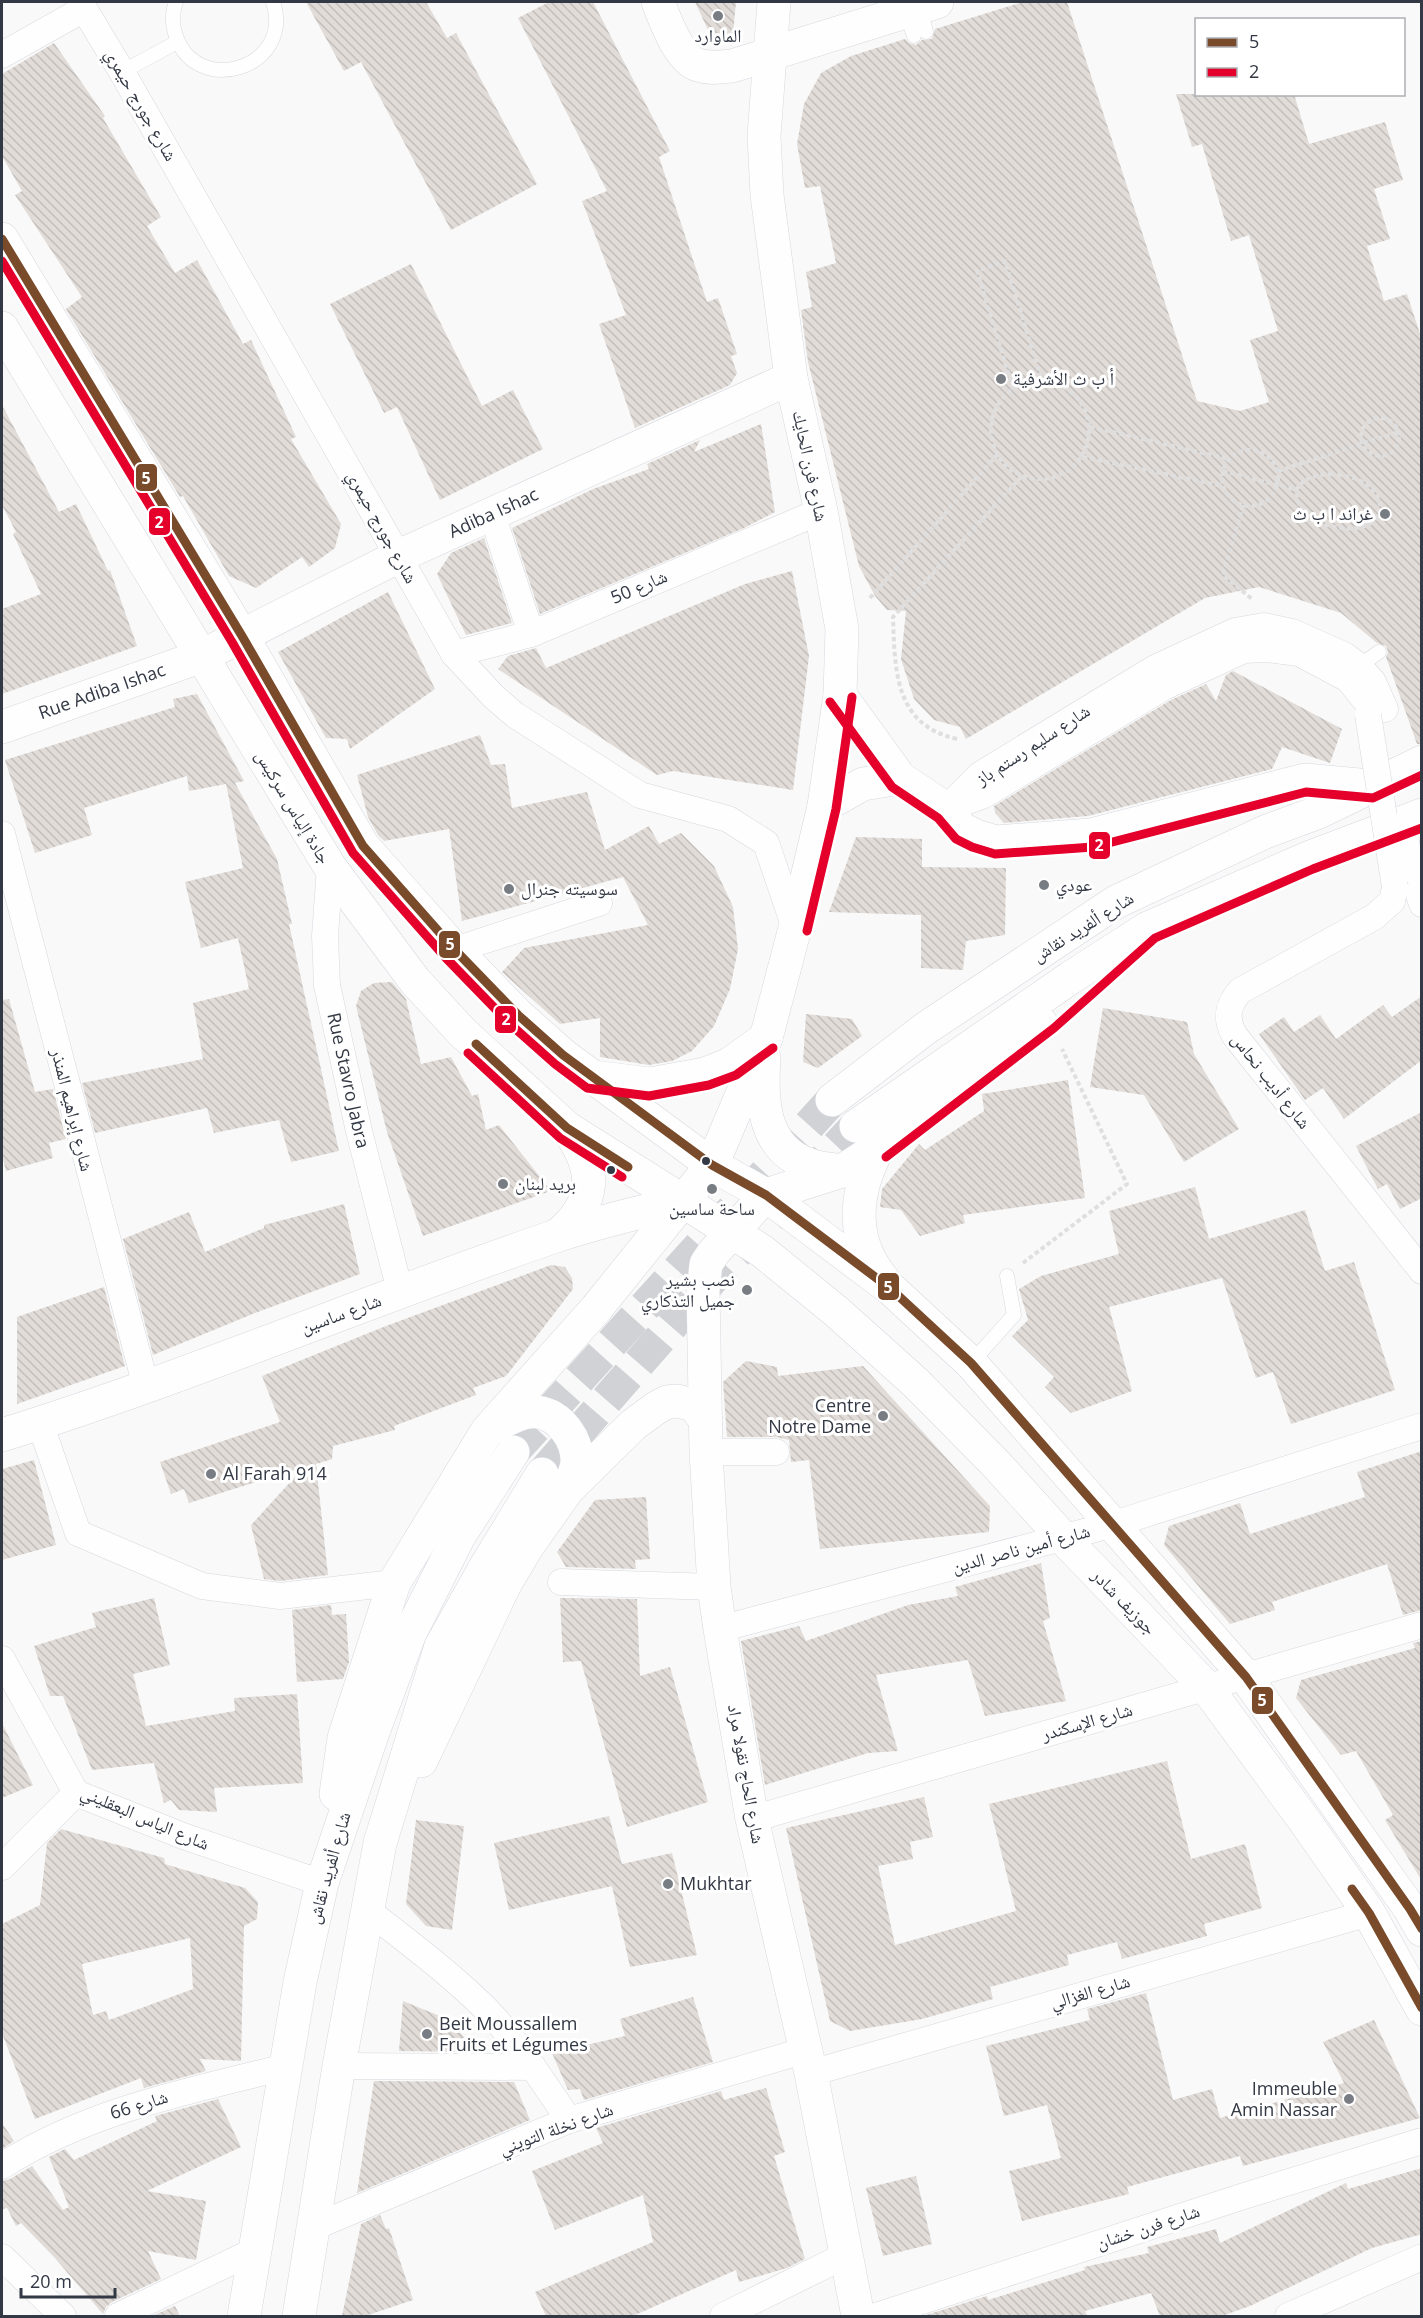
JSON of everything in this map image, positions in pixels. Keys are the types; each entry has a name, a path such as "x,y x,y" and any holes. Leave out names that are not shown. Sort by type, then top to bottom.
{"main road":[{"path":"658,2 681,52 696,65 713,68 732,66 770,54 920,17"},
{"name":"شارع فرن الحايك","path":"766,1038 824,806 840,695 842,629 821,511 790,378 767,195 764,136 774,2"},
{"path":"2,240 242,636 363,846 455,950 518,1015 563,1055 712,1165 766,1195 891,1289 971,1363 1246,1677 1418,1915"},
{"name":"جادة إلياس سركيس","path":"2,328 330,867 415,981 464,1033 567,1128 731,1232"},
{"name":"Adiba Ishac","path":"202,656 399,556 790,378"},
{"name":"Rue Adiba Ishac","path":"2,727 202,656"},
{"path":"840,695 900,778 946,809 962,829 996,842 1091,835 1305,780 1370,786"},
{"name":"شارع ألفريد نقاش","path":"832,1100 926,1028 1116,902 1265,832 1319,812 1422,762"},
{"path":"824,806 862,784 900,778"},
{"name":"شارع ألفريد نقاش","path":"868,1137 1070,978 1148,928 1308,858 1422,815"},
{"path":"766,1195 842,1171 868,1137 1047,1018 1148,928"},
{"path":"592,1077 650,1084 705,1074 730,1064 766,1038"},
{"path":"327,1868 344,1738 394,1584 488,1431 596,1310 712,1165 766,1038"},
{"path":"766,1038 763,1101 773,1136 793,1157 803,1163 842,1171"},
{"path":"558,1235 571,1225 580,1212 589,1180 582,1148 567,1128"},
{"path":"868,1137 868,1166 861,1187 859,1209 861,1231 867,1252 877,1271 891,1289"},
{"name":"شارع الحاج نقولا مراد","path":"766,1195 731,1232 706,1264 704,1278 706,1436 714,1587 752,1819 809,2061 858,2316"},
{"name":"شارع ساسين","path":"2,1435 146,1387 558,1235 682,1201"},
{"name":"جوزيف شادر","path":"731,1232 762,1251 837,1312 916,1383 995,1463 1064,1539 1206,1687 1369,1913 1422,2009"},
{"path":"555,1482 667,1402 677,1401 694,1405 706,1436"},
{"path":"299,2316 339,2066 380,1843 438,1728 505,1584 527,1547 555,1482 577,1464 575,1443 560,1422 537,1412 512,1416 488,1431"},
{"name":"شارع ألفريد نقاش","path":"244,2316 300,1982 327,1868 373,1732 410,1633 459,1536 513,1452"}],"street":[{"path":"2,55 82,5"},
{"name":"شارع جورج حيمري","path":"82,5 454,654 516,715 640,795 728,819 766,843 795,928"},
{"name":"شارع 50","path":"454,654 531,634 821,511"},
{"path":"492,514 531,634"},
{"name":"شارع سليم رستم باز","path":"946,809 981,774 1155,668 1235,631 1264,626 1292,632 1344,655 1369,659 1398,888 1422,906"},
{"name":"شارع سليم رستم باز","path":"946,809 984,795 1164,687 1244,650 1266,649 1299,653 1348,679 1377,712"},
{"name":"شارع إبراهيم المنذر","path":"2,834 98,1210 146,1387"},
{"name":"Rue Stavro Jabra","path":"330,867 325,936 327,985 359,1131 400,1292"},
{"path":"1398,888 1422,906"},
{"name":"شارع أديب نحاس","path":"1398,888 1374,918 1240,991 1233,999 1228,1018 1235,1036 1422,1271"},
{"path":"455,950 599,903"},
{"path":"40,1423 78,1533 201,1586 280,1596 394,1584"},
{"name":"شارع أمين ناصر الدين","path":"720,1629 1064,1539 1422,1426"},
{"path":"706,1436 776,1452"},
{"path":"561,1582 714,1587"},
{"name":"شارع الإسكندر","path":"752,1819 1422,1625"},
{"name":"شارع الياس البعقليني","path":"2,1659 76,1793 183,1836 327,1868"},
{"path":"2,1868 76,1793"},
{"path":"367,1910 435,1963 485,2008 533,2067 569,2120"},
{"name":"شارع الغزالي","path":"809,2061 1369,1913"},
{"name":"شارع نخلة التويني","path":"314,2227 569,2120 809,2061"},
{"path":"339,2066 533,2067"},
{"name":"شارع 66","path":"2,2166 18,2155 78,2126 141,2104 285,2067"},
{"name":"شارع فرن خشان","path":"876,2316 1244,2196 1422,2141"},
{"path":"118,2316 254,2251"},
{"path":"723,2316 846,2255"},
{"path":"2,2257 63,2316"},
{"path":"1288,2316 1422,2257"}],"lane":[{"path":"176,2 172,25 177,42 187,56 201,66 218,70 235,70 251,64 264,52 273,38 276,21 273,2"},
{"path":"122,72 177,42"},
{"path":"971,1363 1014,1315 1007,1276"}],"path":[{"path":"1013,389 977,271 1005,261 1042,381"},
{"path":"1042,381 1056,383 1075,395 1087,413 1090,427 1089,443 1074,468 1056,477 1035,480 1022,476 1008,467 997,455 992,441 991,426 994,411 1013,389 1027,382 1042,381"},
{"path":"1381,418 1392,422 1399,432 1395,450 1383,456 1370,453 1362,443 1365,426 1375,419 1381,418"},
{"path":"1090,427 1229,459"},
{"path":"1278,471 1399,432"},
{"path":"1253,449 1269,456 1278,471 1278,485 1270,498 1253,506 1244,505 1228,495 1223,486 1223,471 1229,459 1244,450 1253,449"},
{"path":"870,598 997,455"},
{"path":"1083,456 1223,486"},
{"path":"1223,471 1296,490"},
{"path":"1316,475 1345,476 1361,481 1373,490 1379,499 1381,509 1377,517 1366,525 1351,528 1334,526 1319,522 1305,513 1298,502 1296,490 1303,481 1316,475"},
{"path":"957,739 939,735 909,711 895,671 893,617 1022,476"},
{"path":"1244,505 1223,575 1292,632"},
{"path":"1007,1276 1127,1184 1047,1018"}],"building":[{"path":"306,2 426,2 447,38 456,33 537,184 451,230 361,62 344,71"},
{"path":"549,2 593,2 670,151 659,157 707,302 718,298 737,354 731,356 737,373 730,385 635,428 599,324 626,315 582,201 607,191 518,18"},
{"name":"الماوارد","path":"695,2 736,2 732,46 708,30"},
{"name":"أ ب ث الأشرفية","path":"1023,2 1067,2 1197,401 1240,411 1269,402 1250,340 1278,331 1249,235 1231,241 1202,144 1192,147 1176,94 1295,96 1309,144 1385,122 1403,180 1374,189 1390,239 1367,246 1384,301 1407,294 1422,340 1422,744 1417,744 1386,657 1388,652 1386,646 1377,643 1341,613 1259,587 1205,598 966,739 960,727 934,720 914,699 901,659 906,611 887,610 875,596 859,566 808,362 801,310 812,307 806,272 836,263 820,186 805,188 797,144 804,104 821,73 851,56 905,39 916,45 922,40 932,39 935,29"},
{"path":"54,43 105,116 103,118 161,217 147,226 175,273 197,260 243,344 251,340 296,437 291,439 341,524 335,548 309,567 302,557 256,588 229,576 183,496 180,497 66,309 82,297 15,195 22,191 2,156 2,74"},
{"path":"411,264 482,406 513,390 543,449 440,500 397,407 384,413 330,304"},
{"path":"2,405 59,512 76,504 108,571 110,570 137,646 2,694 2,609 41,594 13,534 16,532 2,505"},
{"path":"761,424 775,512 744,528 540,614 512,528 593,489 649,469 647,464 700,440 694,452"},
{"path":"484,538 512,623 466,635 437,574 451,553"},
{"path":"792,571 809,656 793,790 673,771 657,775 498,669 508,656 536,648 546,668 745,584"},
{"path":"388,592 435,689 350,749 347,739 326,738 278,652"},
{"path":"1233,671 1342,729 1330,763 1282,747 1272,769 1088,816 1004,823 995,813 994,806 1171,700 1206,684 1216,701 1226,675"},
{"path":"197,694 244,781 235,783 277,859 339,1151 291,1162 279,1120 214,1133 207,1108 95,1133 82,1083 203,1059 193,1003 249,989 238,938 201,948 185,882 243,868 226,784 189,791 187,776 84,808 92,835 35,853 5,760 175,707 173,699"},
{"path":"480,735 491,765 505,764 512,808 587,792 605,850 649,826 659,844 681,833 714,866 733,907 738,949 730,989 714,1026 692,1051 672,1061 649,1065 600,1057 600,1018 560,1024 502,972 524,948 648,925 623,877 462,921 449,829 384,841 378,835 368,817 357,775"},
{"path":"856,837 922,839 922,867 1006,868 1005,935 966,941 963,970 921,968 921,915 829,912"},
{"path":"392,982 406,999 421,1064 451,1057 472,1096 478,1094 486,1130 499,1125 551,1191 423,1236 387,1132 356,1006 361,991 374,983"},
{"path":"1422,996 1422,1060 1344,1119 1323,1088 1305,1100 1259,1034 1284,1017 1294,1032 1320,1015 1336,1039 1383,1005 1392,1017"},
{"path":"9,999 35,1092 53,1089 66,1139 49,1143 53,1158 6,1171 2,1155 2,1000"},
{"path":"1103,1008 1187,1022 1194,1054 1239,1129 1184,1162 1144,1095 1090,1087"},
{"path":"806,1014 852,1019 862,1036 818,1068 803,1062"},
{"path":"1068,1080 1085,1198 963,1215 965,1223 920,1236 901,1210 880,1207 882,1189 919,1144 925,1150 984,1111 982,1094"},
{"path":"1422,1112 1422,1198 1400,1209 1387,1184 1378,1189 1356,1146"},
{"path":"1195,1187 1209,1239 1305,1210 1325,1271 1354,1262 1395,1390 1291,1424 1273,1372 1256,1378 1222,1278 1109,1307 1132,1391 1071,1413 1045,1387 1054,1377 1012,1336 1028,1320 1019,1289 1041,1276 1119,1254 1109,1211"},
{"path":"344,1204 360,1274 255,1313 153,1355 123,1239 189,1212 205,1252 264,1228 264,1225"},
{"path":"551,1265 565,1267 572,1278 573,1289 506,1376 473,1388 476,1395 394,1426 395,1430 333,1446 332,1459 316,1464 328,1575 280,1581 264,1579 251,1525 304,1467 189,1503 184,1489 171,1494 160,1462 280,1422 262,1376 386,1326"},
{"path":"104,1287 125,1366 17,1404 17,1317"},
{"path":"746,1361 777,1367 778,1376 863,1366 990,1506 989,1532 820,1549 809,1460 791,1462 789,1440 776,1437 727,1437 723,1382"},
{"path":"1422,1451 1422,1610 1403,1615 1387,1564 1272,1602 1275,1610 1230,1624 1164,1545 1169,1526 1240,1503 1250,1534 1365,1497 1357,1472"},
{"path":"34,1460 56,1545 2,1560 2,1469"},
{"path":"646,1497 650,1559 635,1560 636,1569 566,1567 557,1552 595,1500"},
{"path":"1041,1563 1050,1618 1043,1621 1066,1701 985,1716 968,1660 876,1675 898,1751 868,1753 765,1785 741,1641 799,1626 806,1641 908,1605 958,1596 955,1587"},
{"path":"154,1598 170,1665 133,1674 146,1726 235,1711 234,1698 297,1694 303,1783 214,1788 217,1812 179,1810 171,1800 164,1803 154,1763 92,1770 63,1696 50,1696 34,1646 96,1627 92,1613"},
{"path":"560,1598 637,1599 640,1676 670,1667 708,1802 627,1827 581,1661 563,1662"},
{"path":"331,1605 332,1615 346,1614 349,1662 343,1679 297,1682 292,1610"},
{"path":"1422,1641 1422,1881 1385,1820 1393,1815 1356,1751 1341,1755 1296,1698 1301,1680 1415,1648 1413,1643"},
{"path":"2,1723 33,1785 2,1798"},
{"path":"1167,1761 1191,1859 1245,1844 1262,1908 1204,1924 1207,1936 1122,1959 1117,1942 1067,1955 1069,1965 990,1987 993,1999 922,2019 850,2031 830,2021 786,1828 924,1797 933,1837 910,1842 913,1859 878,1866 895,1945 1016,1911 989,1804"},
{"path":"609,1816 622,1864 672,1853 697,1955 630,1967 612,1886 509,1910 494,1843"},
{"path":"416,1820 464,1826 452,1930 426,1926 406,1904"},
{"path":"61,1829 164,1858 165,1864 245,1888 258,1902 257,1919 244,1926 241,2061 200,2059 206,2071 144,2088 141,2078 35,2119 2,2033 2,1924 40,1905 47,1843","holes":["190,1938 193,1989 109,2020 106,2011 93,2015 82,1964"]},
{"path":"1146,1993 1173,2100 1212,2089 1220,2118 1344,2083 1323,2042 1374,2020 1420,2118 1243,2166 1240,2156 1127,2187 1129,2194 1022,2221 1009,2171 1061,2158 1047,2105 1004,2116 986,2046 1090,2020 1087,2009"},
{"path":"693,1997 713,2062 584,2100 580,2089 568,2090 552,2053 625,2036 620,2019"},
{"path":"403,2001 452,2021 465,2039 463,2052 399,2051"},
{"path":"374,2081 514,2082 530,2120 357,2193"},
{"path":"766,2088 785,2152 774,2156 805,2259 787,2268 739,2282 736,2270 633,2316 546,2316 535,2292 653,2242 643,2195 555,2230 532,2171 603,2143 596,2128 721,2091 724,2100"},
{"path":"218,2099 241,2147 147,2191 206,2201 196,2260 148,2251 161,2279 112,2302 103,2314 21,2223 16,2226 7,2208 2,2209 2,2181 32,2166 63,2210 69,2207 49,2157 65,2149 74,2160 157,2121 155,2116"},
{"path":"2,2123 14,2141 2,2149"},
{"path":"1422,2168 1422,2234 1372,2248 1250,2306 1222,2316 1160,2316 1151,2293 1085,2311 1087,2316 923,2316 987,2296 988,2300 1085,2270 1084,2267 1149,2253 1147,2247 1216,2229 1220,2243 1346,2183 1348,2189"},
{"path":"916,2176 932,2244 883,2256 866,2188"},
{"path":"380,2215 386,2229 389,2228 413,2300 365,2316 342,2316 361,2224"},
{"path":"175,2306 180,2316 152,2316"}],"tunnel":[{"path":"513,1452 832,1100"},
{"path":"542,1474 721,1269 856,1126"}],"transit line":[{"name":"5","path":"2,239 242,636 363,846 455,950 518,1015 563,1055 712,1165 766,1195 891,1289 971,1363 1246,1677 1422,1929"},
{"name":"2","path":"2,261 232,642 353,853 446,958 509,1023 555,1064 587,1088 649,1096 709,1085 736,1075 773,1048"},
{"name":"2","path":"807,931 836,809 852,697"},
{"name":"2","path":"830,702 892,787 938,818 956,839 995,854 1093,847 1306,792 1373,798 1422,775"},
{"name":"2","path":"886,1157 1054,1028 1155,938 1313,869 1422,828"},
{"name":"5","path":"476,1044 567,1128 628,1167"},
{"name":"2","path":"468,1053 560,1138 622,1177"},
{"name":"5","path":"1352,1889 1369,1913 1422,2008"}],"place":[{"name":"الماوارد","path":"718,16"},
{"name":"أ ب ث الأشرفية","path":"1001,379"},
{"name":"غراند ا ب ث","path":"1385,514"},
{"name":"عودي","path":"1044,885"},
{"name":"سوسيته جنرال","path":"509,889"},
{"name":"بريد لبنان","path":"503,1184"},
{"name":"ساحة ساسين","path":"712,1189"},
{"name":"نصب بشير جميل التذكاري","path":"747,1290"},
{"name":"Centre Notre Dame","path":"883,1416"},
{"name":"Al Farah 914","path":"211,1474"},
{"name":"Mukhtar","path":"668,1884"},
{"name":"Beit Moussallem Fruits et Légumes","path":"427,2034"},
{"name":"Immeuble Amin Nassar","path":"1349,2099"}]}
